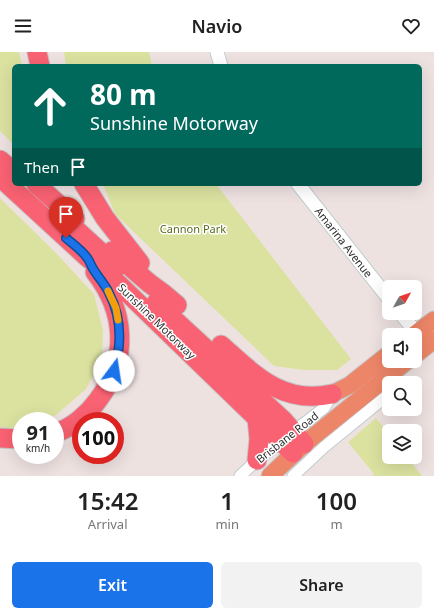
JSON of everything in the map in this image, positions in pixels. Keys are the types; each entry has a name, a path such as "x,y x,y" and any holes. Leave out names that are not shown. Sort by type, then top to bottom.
{"highway":[{"path":"37,52 40,64"},
{"name":"Sunshine Motorway","path":"22,186 88,258 105,271 257,418 293,442"},
{"name":"Sunshine Motorway","path":"29,186 283,420 293,442"},
{"path":"38,186 265,383 284,392 304,397 332,394"},
{"path":"85,186 109,224 164,294"},
{"path":"64,429 74,424 84,416 103,394 119,355 120,339 116,308 109,293 92,268 88,258"},
{"path":"257,418 259,439 257,460"},
{"path":"0,438 12,439"}],"main road":[{"path":"423,344 434,320"},
{"name":"Brisbane Road","path":"332,394 350,385 382,360"},
{"name":"Brisbane Road","path":"270,476 293,442 398,372"}],"street":[{"path":"217,52 220,64"},
{"name":"Amarina Avenue","path":"300,186 382,290"},
{"path":"405,320 423,344"},
{"name":"Brisbane Road","path":"240,476 257,460 293,442 324,408 332,394"},
{"path":"293,476 382,400"}],"green space":[{"path":"0,52 19,52 22,64 12,64 12,143 0,131"},
{"path":"64,52 149,52 152,64 66,64"},
{"name":"Cannon Park","path":"104,186 218,186 351,359 337,370 303,370 274,366 115,214"},
{"path":"0,198 55,252 94,294 103,330 102,359 86,389 59,412 12,412 12,429 0,427"},
{"path":"376,418 382,425 382,464 413,464 422,476 372,476 374,474 348,442"}],"slow traffic":[{"path":"108,291 116,308 118,320"}],"route":[{"path":"66,238 88,258 92,268 102,281 116,308 120,339 119,355 114,371"}]}
